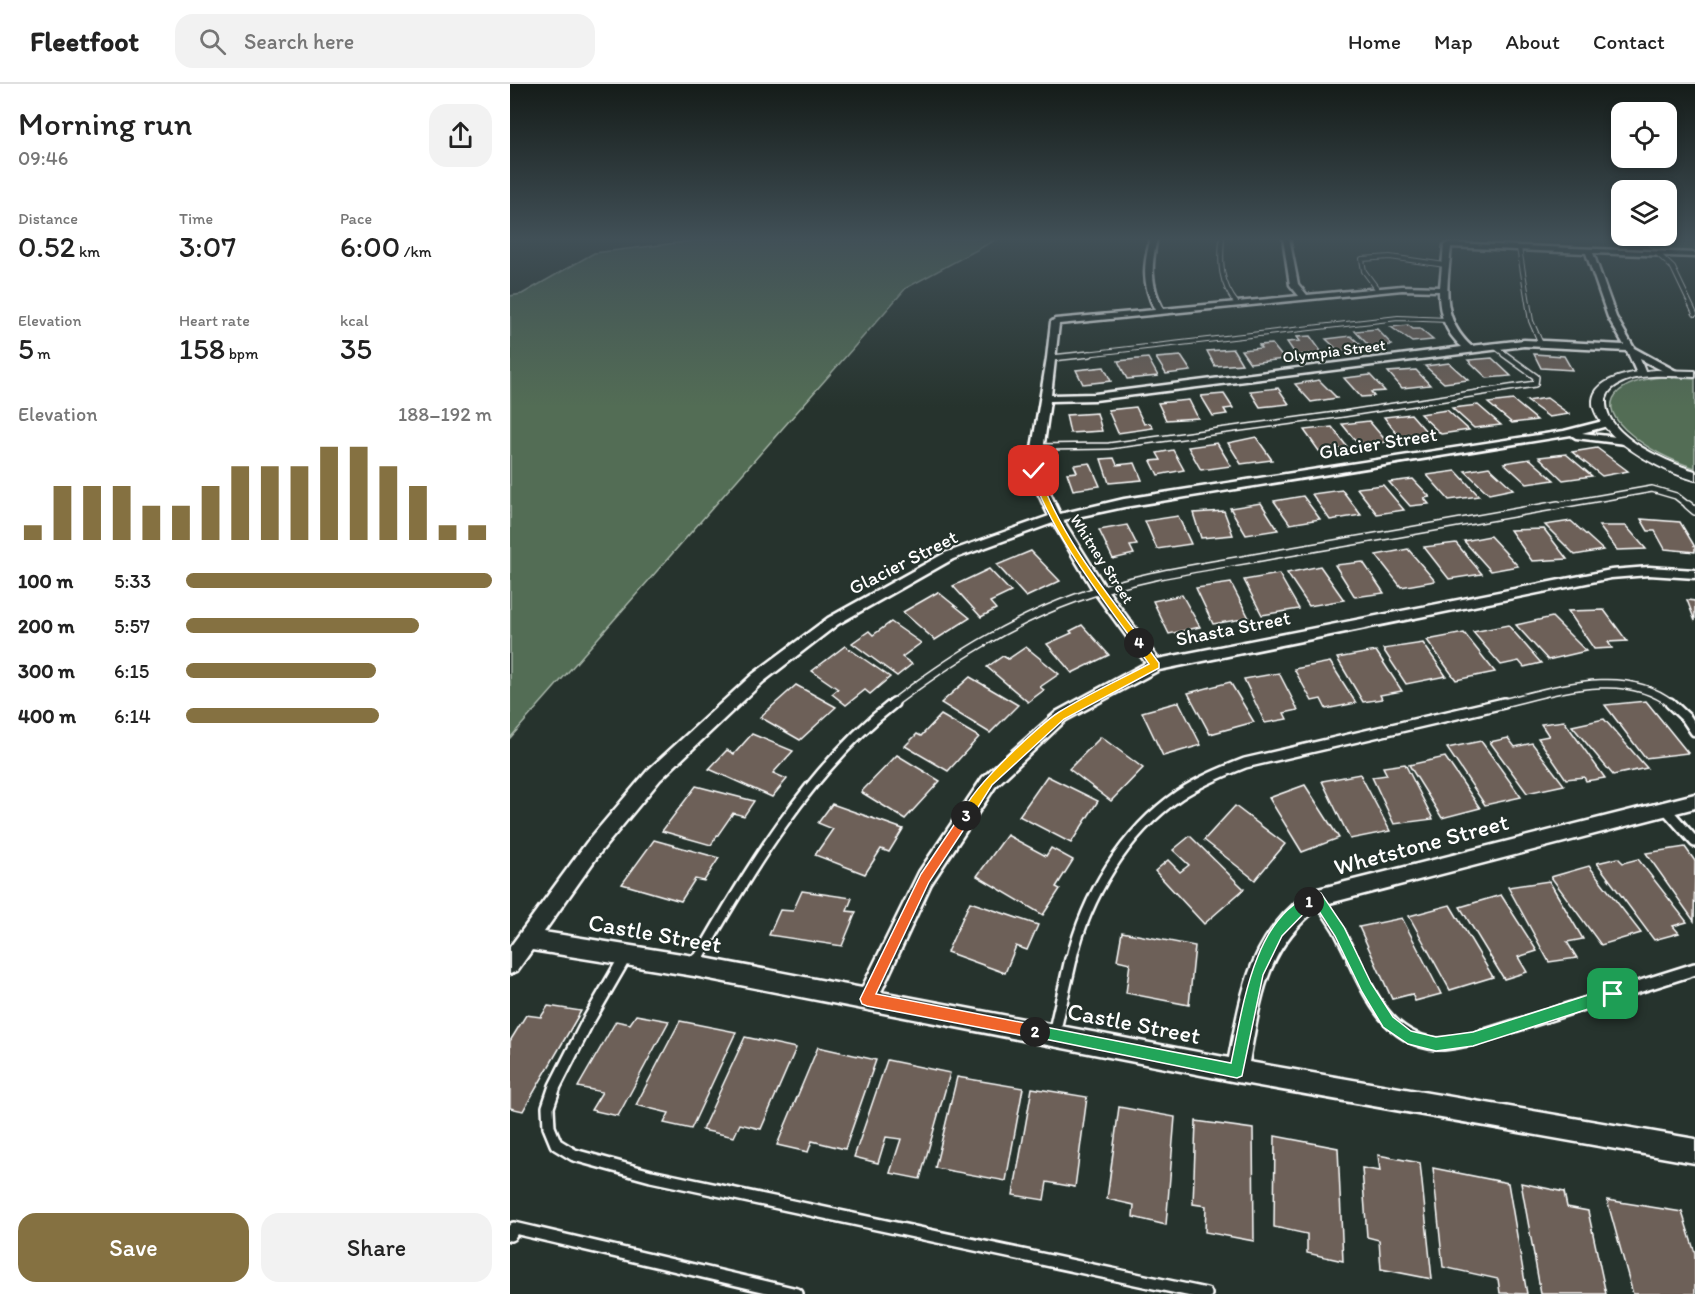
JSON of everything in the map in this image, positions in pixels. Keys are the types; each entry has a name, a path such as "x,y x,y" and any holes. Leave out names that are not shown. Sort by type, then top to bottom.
{"street":[{"path":"1150,294 1160,312 1331,294"},
{"path":"1443,294 1452,332 1468,349"},
{"path":"1604,294 1612,317 1637,361 1641,374"},
{"name":"Whitney Street","path":"1155,665 1100,590 1056,518 1034,471 1052,358 1055,322 1160,312"},
{"name":"Olympia Street","path":"1045,399 1095,397 1494,346 1540,344 1628,348"},
{"path":"1628,348 1672,373"},
{"path":"1695,374 1641,374 1622,378 1608,386 1600,396 1600,409 1607,423 1625,441 1661,462 1695,476"},
{"name":"Glacier Street","path":"510,963 593,849 654,775 758,678 833,621 950,556 1056,518 1124,503 1564,434 1607,423"},
{"name":"Glacier Street","path":"1564,434 1625,441"},
{"name":"Shasta Street","path":"867,999 925,878 989,782 1061,716 1155,665 1611,574 1649,571 1695,574"},
{"name":"Whetstone Street","path":"1237,1071 1257,974 1277,932 1298,908 1317,897 1664,807 1695,801"},
{"name":"Castle Street","path":"527,939 694,966 1237,1071 1695,1151"}],"lane":[{"path":"1229,294 1237,304"},
{"path":"1527,294 1531,321 1540,344"},
{"path":"1686,294 1695,314"},
{"path":"1052,358 1398,318 1448,320"},
{"path":"1038,447 1109,446 1343,414 1535,384 1536,377 1494,346"},
{"path":"694,966 730,900 768,842 808,788 868,723 929,676 991,635 1062,603 1100,590 1186,570 1652,489 1676,496 1695,511"},
{"path":"1054,1035 1073,952 1087,911 1113,861 1169,803 1210,777 1245,763 1310,747 1600,682 1635,684 1655,692 1676,705 1686,715 1695,730"},
{"path":"1664,807 1695,842"},
{"path":"1317,897 1340,931 1366,987 1388,1022 1408,1037 1436,1044 1473,1039 1695,969"},
{"path":"627,955 569,1057 548,1107 549,1127 556,1144 574,1155 651,1176 1206,1294"},
{"path":"510,1235 514,1228 797,1294"}],"green space":[{"path":"900,294 510,738 510,296"},
{"path":"1663,377 1695,379 1695,468 1670,459 1647,446 1620,424 1613,412 1612,403 1616,394 1624,388 1648,379"}],"building":[{"path":"1408,325 1413,329 1420,329 1433,340 1412,342 1391,327"},
{"path":"1377,329 1392,345 1370,347 1355,331"},
{"path":"1310,336 1323,354 1296,355 1287,342 1300,341 1297,337"},
{"path":"1351,336 1364,348 1339,351 1326,339"},
{"path":"1272,344 1284,359 1250,363 1241,350 1261,348 1259,345"},
{"path":"1233,349 1242,364 1215,366 1207,351"},
{"path":"1534,354 1564,356 1572,370 1541,368"},
{"path":"1181,356 1191,371 1166,374 1156,358"},
{"path":"1148,358 1158,376 1127,379 1118,361"},
{"path":"1492,358 1511,376 1487,378 1468,360"},
{"path":"1449,363 1468,380 1444,383 1425,366"},
{"path":"1104,367 1111,381 1083,384 1076,370"},
{"path":"1416,370 1430,385 1402,388 1388,372"},
{"path":"1370,375 1385,391 1371,392 1374,396 1361,397 1344,378"},
{"path":"1319,380 1337,398 1311,402 1295,384"},
{"path":"1278,388 1289,404 1260,407 1250,391"},
{"path":"1224,394 1233,408 1224,409 1227,414 1213,416 1201,396"},
{"path":"1547,398 1569,414 1549,417 1527,401"},
{"path":"1189,400 1198,418 1166,420 1158,403"},
{"path":"1513,400 1537,420 1512,423 1488,403"},
{"path":"1478,405 1501,425 1474,428 1452,408"},
{"path":"1136,407 1144,424 1150,423 1153,428 1118,433 1108,410"},
{"path":"1447,410 1469,430 1441,434 1420,414"},
{"path":"1097,413 1102,431 1070,433 1066,415"},
{"path":"1411,414 1430,436 1401,439 1384,417"},
{"path":"1369,421 1387,442 1359,445 1342,424"},
{"path":"1332,427 1348,448 1319,451 1304,430"},
{"path":"1256,437 1272,460 1241,464 1228,443"},
{"path":"1217,443 1231,466 1201,470 1188,447"},
{"path":"1597,448 1628,471 1602,476 1572,452"},
{"path":"1173,450 1184,470 1158,475 1151,461 1161,460 1157,453"},
{"path":"1566,454 1592,476 1563,480 1539,457"},
{"path":"1114,458 1117,465 1135,463 1142,480 1109,483 1101,459"},
{"path":"1530,459 1554,480 1527,484 1504,463"},
{"path":"1090,463 1100,486 1073,490 1067,473 1077,472 1074,465"},
{"path":"1489,467 1513,489 1489,494 1465,471"},
{"path":"1456,471 1479,496 1449,500 1427,475"},
{"path":"1413,479 1430,497 1424,498 1429,504 1410,506 1389,482"},
{"path":"1383,485 1404,510 1377,514 1357,488"},
{"path":"1342,490 1361,515 1330,520 1312,494"},
{"path":"1303,496 1320,519 1290,524 1274,501"},
{"path":"1261,503 1278,530 1246,535 1230,508"},
{"path":"1224,511 1233,535 1201,538 1193,513"},
{"path":"1178,516 1191,544 1157,549 1145,521"},
{"path":"1641,519 1680,522 1695,547 1695,552 1665,549 1655,531 1648,531"},
{"path":"1571,521 1603,550 1575,555 1545,525"},
{"path":"1127,525 1137,545 1130,546 1134,554 1113,559 1099,530"},
{"path":"1599,526 1626,526 1646,549 1617,550"},
{"path":"1544,529 1567,559 1532,561 1510,530"},
{"path":"1490,536 1518,566 1491,571 1464,541"},
{"path":"1456,543 1482,574 1449,579 1424,547"},
{"path":"1408,549 1435,581 1401,587 1376,555"},
{"path":"1031,551 1060,581 1026,597 997,565"},
{"path":"1363,562 1384,593 1355,597 1335,565"},
{"path":"1320,566 1344,600 1309,606 1287,573"},
{"path":"989,569 1011,592 990,602 996,609 981,617 953,586"},
{"path":"1279,574 1299,609 1262,615 1244,580"},
{"path":"1231,583 1249,618 1213,624 1196,588"},
{"path":"938,592 970,618 935,640 903,612"},
{"path":"1182,595 1200,627 1169,634 1153,601"},
{"path":"1687,600 1695,601 1695,621"},
{"path":"1604,610 1627,641 1608,642 1612,648 1594,649 1568,611"},
{"path":"1552,617 1586,651 1548,660 1516,625"},
{"path":"891,622 921,643 902,657 912,664 897,676 852,643 869,631 873,635"},
{"path":"1082,625 1109,655 1072,673 1047,644 1072,633 1070,631"},
{"path":"1508,625 1541,663 1524,667 1519,661 1501,665 1473,632"},
{"path":"1464,633 1495,672 1456,680 1427,640"},
{"path":"1423,643 1446,676 1406,684 1383,649"},
{"path":"845,646 890,677 870,694 865,690 846,705 832,694 838,689 812,671"},
{"path":"1026,647 1059,674 1040,687 1044,690 1028,702 987,667 1003,656 1008,659"},
{"path":"1376,651 1402,691 1380,695 1382,699 1363,702 1337,658"},
{"path":"1330,662 1356,703 1326,709 1321,699 1312,701 1294,669"},
{"path":"1279,673 1298,710 1284,713 1287,719 1265,723 1244,679"},
{"path":"970,677 1018,705 990,733 941,703"},
{"path":"1230,682 1254,722 1210,734 1188,693"},
{"path":"796,685 836,707 800,740 760,717"},
{"path":"1646,701 1688,753 1645,758 1605,705"},
{"path":"1179,702 1201,745 1163,756 1142,712"},
{"path":"941,715 979,737 948,771 905,746 917,734 921,736"},
{"path":"1604,719 1647,768 1613,775 1572,726"},
{"path":"1564,721 1605,778 1586,781 1584,777 1566,779 1538,738 1549,736 1541,724"},
{"path":"752,734 793,751 773,773 787,779 772,797 709,769 727,750 734,754"},
{"path":"1101,737 1143,768 1111,801 1069,769"},
{"path":"1508,738 1515,747 1532,743 1564,785 1527,793 1490,742"},
{"path":"1481,741 1521,797 1485,805 1447,748"},
{"path":"897,755 940,781 905,819 861,792"},
{"path":"1445,757 1480,808 1442,818 1409,765"},
{"path":"1405,764 1433,819 1394,824 1372,777 1387,775 1383,767"},
{"path":"1360,774 1390,831 1350,839 1322,781"},
{"path":"1047,776 1098,801 1071,843 1019,816"},
{"path":"1305,785 1339,838 1302,852 1269,798"},
{"path":"696,786 754,801 744,816 733,813 711,845 662,831"},
{"path":"832,804 903,829 889,852 881,849 865,874 815,855 833,829 818,823"},
{"path":"1235,806 1285,844 1255,880 1204,840"},
{"path":"1007,835 1046,856 1051,848 1073,860 1056,887 1060,889 1043,915 977,876"},
{"path":"1190,836 1244,889 1204,924 1155,871 1168,860 1180,872 1189,865 1173,850"},
{"path":"654,840 719,858 704,881 695,879 681,901 622,884"},
{"path":"1685,847 1695,861 1694,921 1646,853"},
{"path":"1618,858 1623,863 1638,859 1687,922 1673,926 1679,933 1654,940 1597,863"},
{"path":"1589,866 1641,933 1601,945 1551,877"},
{"path":"1549,881 1583,939 1567,942 1577,958 1549,962 1508,887"},
{"path":"802,891 852,898 847,911 856,912 842,946 769,935 780,910 793,911"},
{"path":"1501,895 1537,951 1518,957 1527,972 1504,979 1460,907"},
{"path":"970,902 1038,925 1027,950 1016,946 1005,973 947,952"},
{"path":"1450,905 1493,977 1450,990 1409,916"},
{"path":"1402,918 1441,994 1415,1001 1412,994 1392,999 1359,927"},
{"path":"1122,932 1195,946 1189,1005 1126,993 1130,963 1117,960"},
{"path":"548,1006 581,1011 523,1111 510,1108 510,1041 526,1015 541,1017"},
{"path":"636,1015 669,1021 618,1116 591,1110 602,1092 578,1087 616,1021 630,1024"},
{"path":"680,1021 736,1032 691,1129 664,1123 669,1113 636,1105"},
{"path":"745,1037 796,1048 761,1129 740,1124 734,1137 702,1130"},
{"path":"818,1047 876,1060 845,1149 812,1141 808,1152 777,1145"},
{"path":"887,1060 950,1073 920,1179 890,1173 901,1139 886,1137 878,1163 854,1157"},
{"path":"957,1077 1023,1088 1006,1181 935,1168"},
{"path":"1032,1088 1087,1097 1075,1187 1047,1182 1044,1200 1013,1195"},
{"path":"1119,1107 1175,1117 1166,1225 1133,1217 1134,1205 1107,1199"},
{"path":"1196,1121 1253,1129 1254,1241 1205,1232 1206,1206 1193,1204"},
{"path":"1275,1136 1338,1148 1343,1261 1307,1253 1307,1234 1274,1227"},
{"path":"1378,1155 1420,1163 1432,1279 1381,1269 1379,1240 1367,1237 1362,1168 1380,1171"},
{"path":"1433,1168 1508,1183 1527,1294 1500,1293 1498,1279 1443,1267"},
{"path":"1521,1183 1564,1192 1567,1207 1588,1211 1606,1294 1541,1294"},
{"path":"1607,1200 1682,1212 1695,1253 1695,1294 1633,1294"}],"route":[{"path":"1034,471 1056,518 1100,590 1155,665 1061,716 989,782 925,878 867,999 1237,1071 1257,974 1277,932 1298,908 1317,897 1340,931 1366,987 1388,1022 1408,1037 1436,1044 1473,1039 1613,994"}]}
